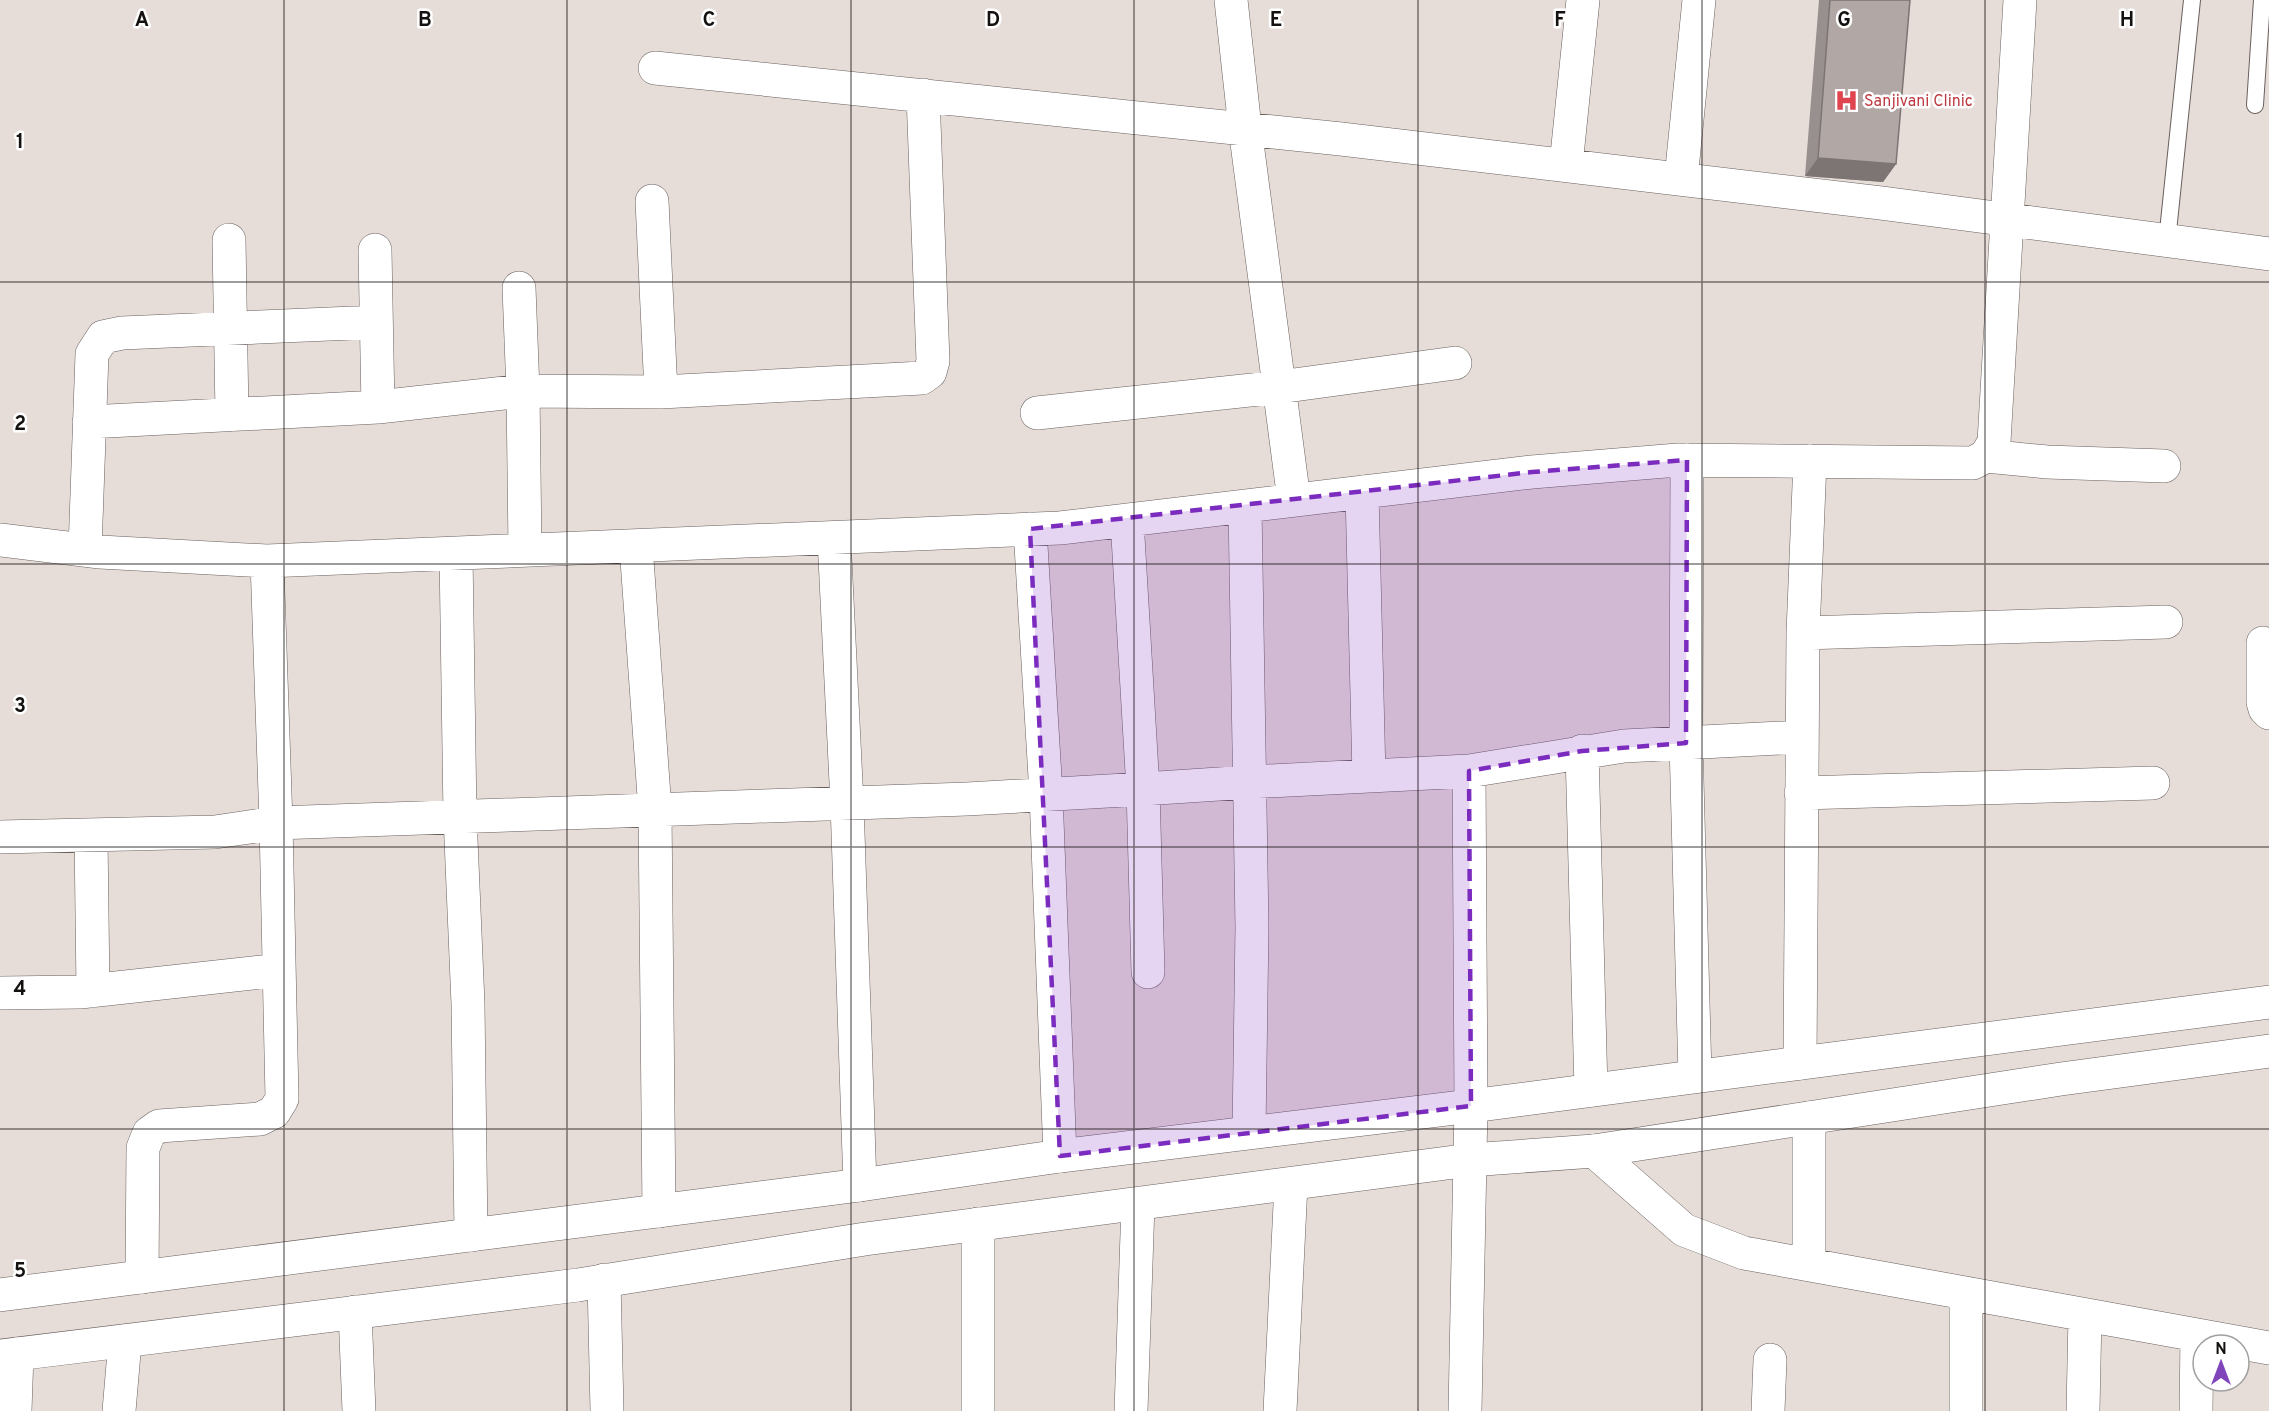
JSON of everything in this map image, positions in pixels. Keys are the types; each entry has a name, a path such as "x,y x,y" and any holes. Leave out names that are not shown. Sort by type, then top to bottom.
{"street":[{"path":"1231,0 1245,128 1294,501"},
{"path":"1566,165 1583,0"},
{"path":"1681,179 1699,0"},
{"path":"0,540 85,550 267,561 456,554 1030,529 1127,520 1532,472 1687,460 1973,463 1986,456 1994,442 2020,0"},
{"path":"655,68 1245,128 1681,179 2269,254"},
{"path":"89,422 378,407 523,391 661,392 922,378 930,372 933,361 922,95"},
{"path":"652,201 661,392"},
{"path":"229,240 232,415"},
{"path":"375,250 378,407"},
{"path":"519,288 525,550"},
{"path":"85,550 92,354 103,337 122,333 376,322"},
{"path":"1037,413 1279,387 1455,363"},
{"path":"1986,456 2056,463 2164,466"},
{"path":"1687,460 1686,743 1695,1076"},
{"path":"1800,1063 1803,633 1810,461"},
{"path":"1362,492 1369,776"},
{"path":"1245,506 1252,1012 1249,1132"},
{"path":"1127,520 1143,789 1148,972"},
{"path":"1030,529 1046,794 1059,1156"},
{"path":"834,538 847,803 860,1185"},
{"path":"636,546 655,810 659,1211"},
{"path":"456,554 460,816 468,1004 471,1235"},
{"path":"142,1277 143,1148 149,1133 159,1126 260,1119 274,1112 282,1098 267,561"},
{"path":"1803,633 2166,622"},
{"path":"2263,643 2263,702 2269,713"},
{"path":"0,837 215,831 276,823 847,803 1469,771 1624,746 1802,737"},
{"path":"1582,752 1591,1090"},
{"path":"1465,1411 1471,1106 1469,771"},
{"path":"1802,793 2153,783"},
{"path":"91,835 93,991"},
{"path":"0,993 93,991 279,970"},
{"path":"0,1295 860,1185 1059,1156 1471,1106 2269,1002"},
{"path":"15,1411 8,1355 604,1280 866,1239 1470,1160 1594,1151 2061,1079 2269,1051"},
{"path":"1809,1118 1809,1264"},
{"path":"1594,1151 1684,1230 1744,1253 2191,1334"},
{"path":"1280,1411 1291,1184"},
{"path":"1131,1411 1138,1204"},
{"path":"978,1224 978,1411"},
{"path":"604,1280 608,1411"},
{"path":"1966,1293 1966,1411"},
{"path":"356,1312 359,1411"},
{"path":"2083,1411 2085,1315"},
{"path":"119,1411 125,1341"},
{"path":"2251,1345 2269,1348"},
{"path":"1768,1411 1770,1360"},
{"path":"2196,1393 2196,1411"}],"lane":[{"path":"2167,241 2192,0"},
{"path":"2255,105 2262,0"}],"highlighted area":[{"path":"1687,460 1686,743 1582,751 1469,771 1471,1106 1060,1156 1030,529 1532,472"}],"building":[{"path":"1830,0 1910,0 1896,164 1818,158"}],"place":[{"name":"Sanjivani Clinic","path":"1846,100"}]}
